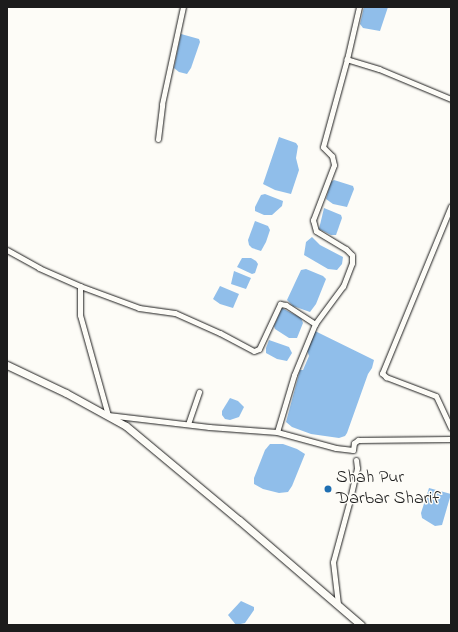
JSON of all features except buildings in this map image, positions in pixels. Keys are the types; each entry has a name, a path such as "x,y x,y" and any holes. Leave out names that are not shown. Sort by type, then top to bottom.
{"main road":[{"path":"7,365 108,415 143,439 361,625"}],"street":[{"path":"158,138 162,104 183,7"},
{"path":"278,432 294,375 315,324 343,286 352,263 352,255 346,249 316,231 313,220 334,165 332,156 323,147 347,59 359,7"},
{"path":"347,59 379,69 451,98"},
{"path":"451,206 382,373 386,377 436,396 451,428"},
{"path":"7,250 39,268 80,286 139,308 175,313 209,327 254,351 259,349 280,304 286,305 315,324"},
{"path":"80,286 80,315 108,415 278,432 336,448 353,450 354,443 358,440 451,439"},
{"path":"188,424 199,392"},
{"path":"338,604 333,562 350,503 357,468 356,460"}],"water":[{"path":"364,7 388,7 380,31 363,28 360,24"},
{"path":"181,34 199,39 200,42 191,68 187,74 179,72 174,68"},
{"path":"279,137 296,143 298,146 296,158 299,170 291,194 275,190 263,184"},
{"path":"334,180 353,186 354,189 347,207 333,204 326,199 331,182"},
{"path":"265,194 283,201 282,206 272,215 264,215 255,211 255,207 261,195"},
{"path":"324,208 341,215 342,218 336,235 331,235 319,229"},
{"path":"255,221 268,226 270,230 261,251 252,248 249,245 248,240"},
{"path":"312,237 320,245 343,257 342,264 337,270 328,269 304,255 306,242"},
{"path":"242,258 251,258 256,261 258,264 255,273 252,274 237,267"},
{"path":"306,269 323,276 326,279 316,304 310,312 293,306 287,300 301,270"},
{"path":"234,271 251,278 246,289 231,284"},
{"path":"220,286 239,294 233,308 220,304 213,299"},
{"path":"282,308 301,318 303,323 297,338 289,338 275,329 274,326"},
{"path":"315,331 374,360 347,433 345,436 339,438 311,434 292,427 286,422 300,370 303,370 309,356 307,350"},
{"path":"269,340 289,347 292,353 287,361 277,359 266,353"},
{"path":"230,398 238,401 244,407 239,417 230,420 225,419 222,415 222,411"},
{"path":"270,444 283,444 297,449 305,454 292,486 288,492 279,493 263,489 254,484 254,478 265,450"},
{"path":"429,488 451,494 442,525 435,526 422,518 421,513"},
{"path":"241,601 254,607 254,610 245,623 236,625 228,615"}],"place":[{"name":"Shah Pur Darbar Sharif","path":"328,489"}]}
